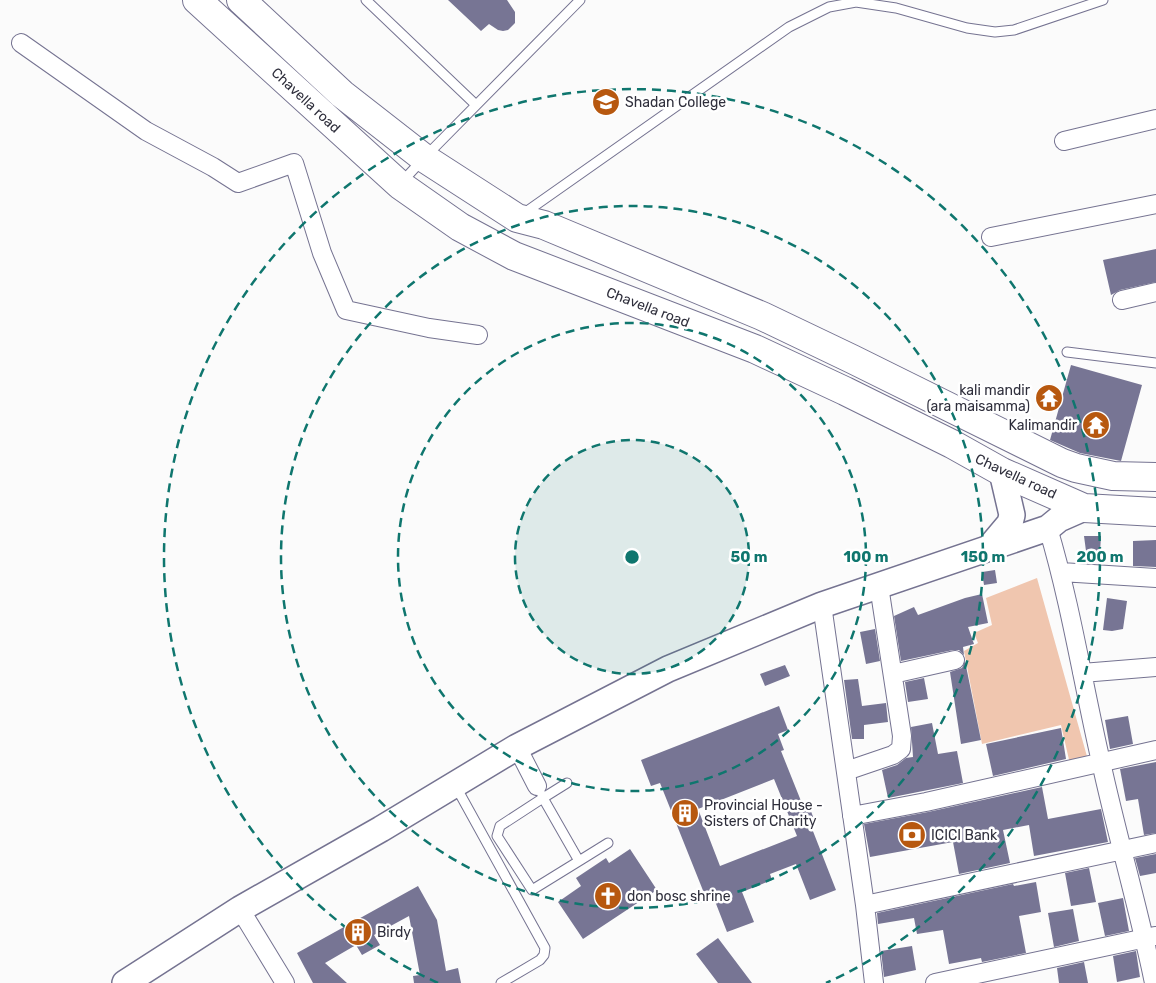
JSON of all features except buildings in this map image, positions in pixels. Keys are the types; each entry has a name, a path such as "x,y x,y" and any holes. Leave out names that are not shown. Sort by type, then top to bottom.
{"highway":[{"name":"Chavella road","path":"198,0 400,186 460,227 514,256 755,349 943,440 1002,472 1084,508 1156,512"},
{"name":"Chavella road","path":"245,1 342,94 424,158 517,218 544,225 762,316 1069,466 1113,476 1156,478"}],"main road":[{"path":"989,548 1010,523 1012,515 1002,472"},
{"path":"136,980 240,909 381,829 517,747 668,669 822,605 1048,528 1059,519 1084,508"}],"street":[{"path":"21,43 146,131 238,184 294,163 322,253 346,310 429,328 478,335"},
{"path":"1064,141 1156,119"},
{"path":"991,237 1156,204"},
{"path":"1122,300 1156,292"},
{"path":"1048,528 1061,572 1101,762 1122,850 1150,937 1154,983"},
{"path":"1061,572 1156,578"},
{"path":"846,771 893,755 901,749 902,736 879,586"},
{"path":"822,605 865,905 874,983"},
{"path":"893,674 955,660"},
{"path":"1082,673 1156,667"},
{"path":"517,747 540,792"},
{"path":"852,816 926,802 1156,750"},
{"path":"865,905 1156,842"},
{"path":"240,909 285,983"},
{"path":"935,983 1150,937"}],"lane":[{"path":"366,0 476,106"},
{"path":"400,186 424,158 580,0"},
{"path":"517,218 789,27 830,3 856,2 896,8 967,28 995,32 1014,30 1103,0"},
{"path":"1068,352 1156,363"},
{"path":"567,783 540,792 500,826 497,836 532,890 608,843"},
{"path":"455,784 545,948 544,955 540,960 501,983"},
{"path":"540,792 579,861"}],"shaded area":[{"path":"1037,578 1088,760 1070,764 1061,725 982,744 964,651 978,643 974,633 992,625 986,598"}],"place":[{"name":"Shadan College","path":"606,102"},
{"name":"kali mandir (ara maisamma)","path":"1049,398"},
{"name":"Kalimandir","path":"1096,425"},
{"name":"Provincial House - Sisters of Charity","path":"685,813"},
{"name":"ICICI Bank","path":"912,835"},
{"name":"don bosc shrine","path":"608,896"},
{"name":"Birdy","path":"358,932"}]}
